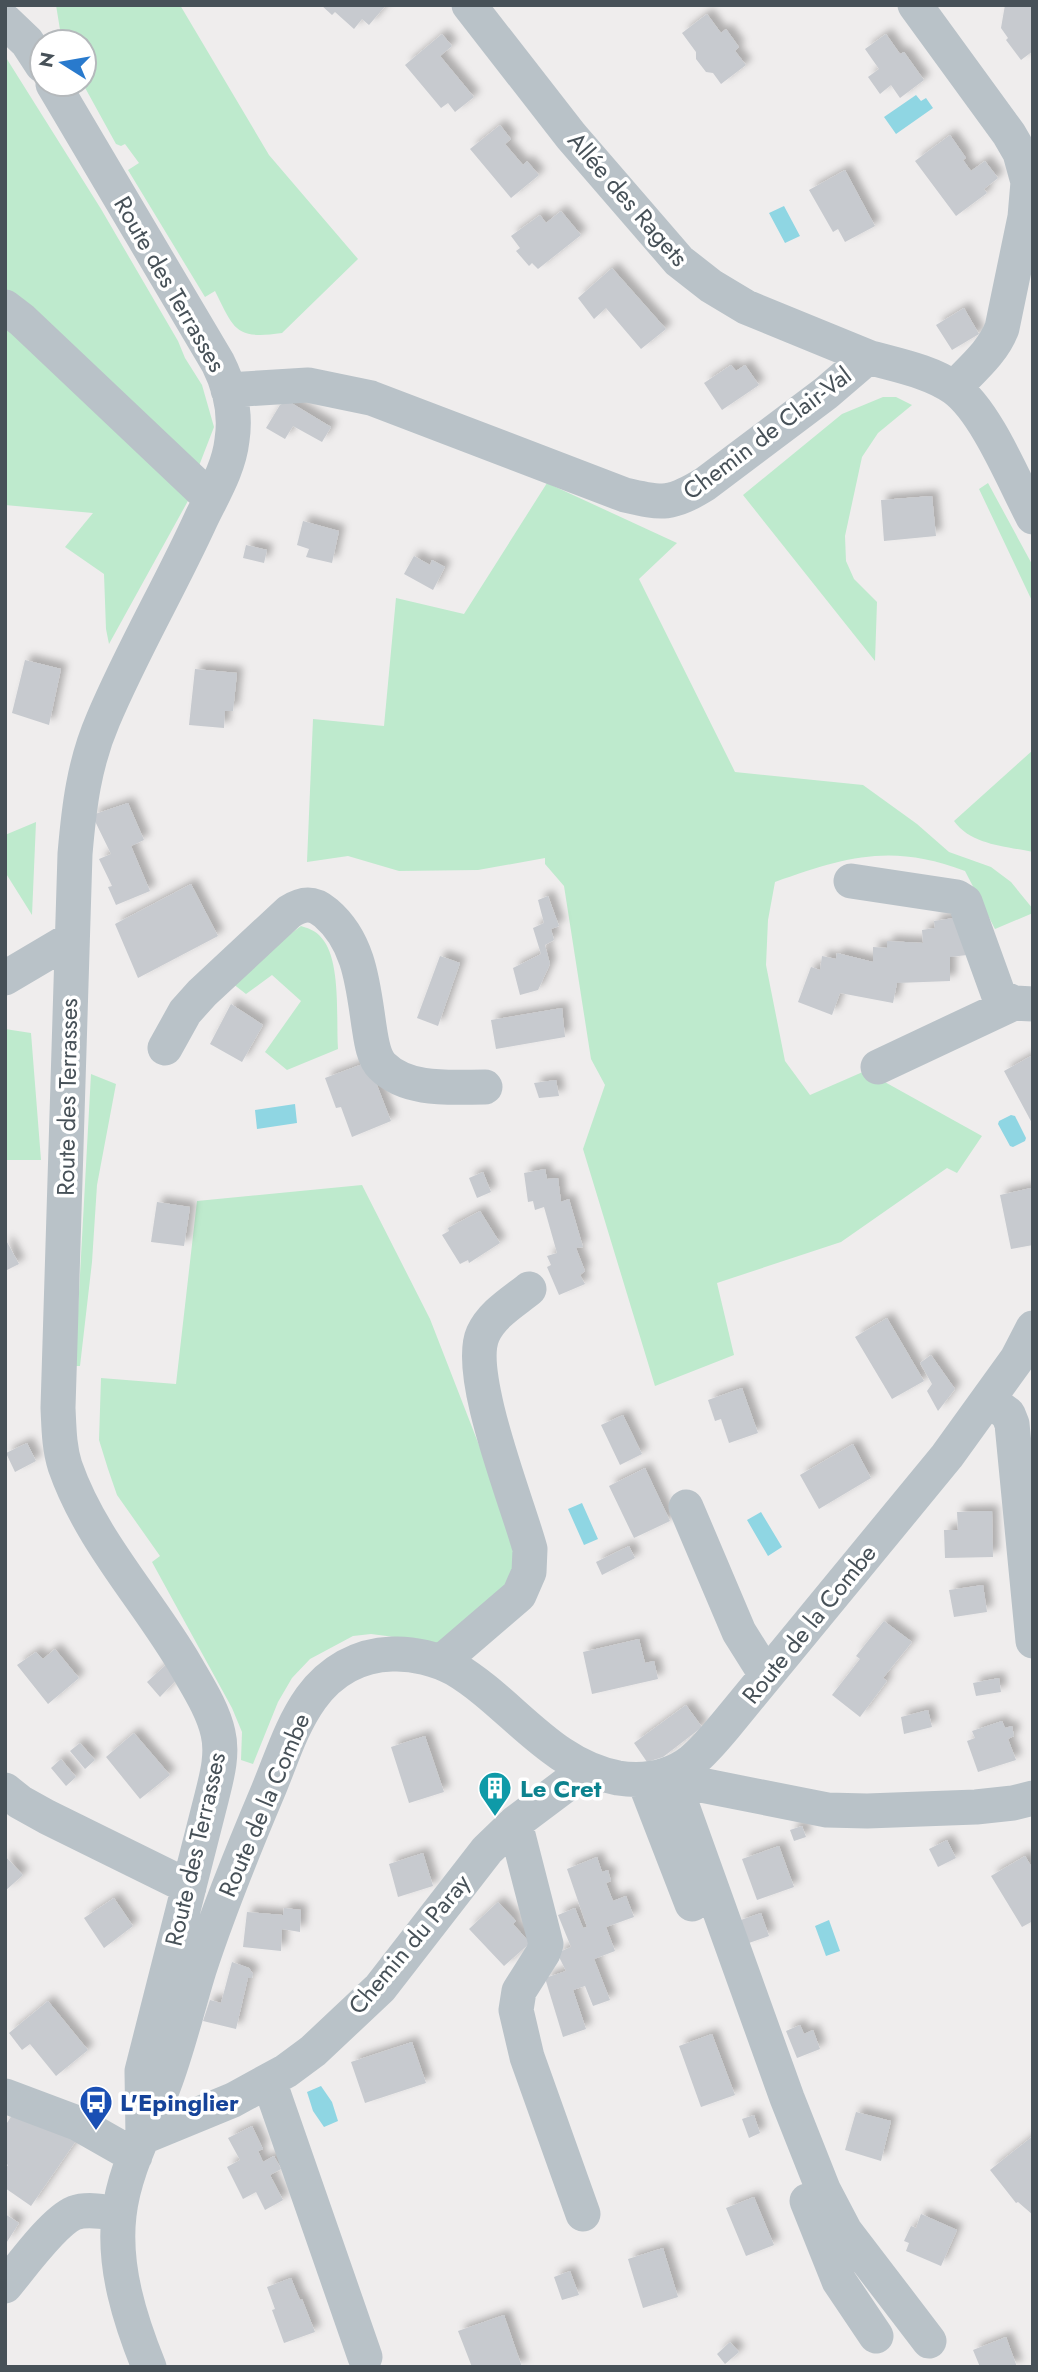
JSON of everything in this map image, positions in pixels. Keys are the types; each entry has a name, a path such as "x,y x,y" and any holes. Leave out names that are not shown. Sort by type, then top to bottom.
{"street":[{"name":"Allée des Ragets","path":"469,5 571,135 679,261 737,302 868,357"},
{"path":"915,5 1009,134 1020,153 1028,182 1025,217 1002,328 989,352 954,388"},
{"path":"5,21 28,44"},
{"name":"Route des Terrasses","path":"61,98 218,363 229,390 233,422 230,454 211,499 92,746 79,803 71,939 59,1434 65,1466 86,1512 114,1560 181,1658 214,1718 220,1744 218,1769 142,2071 139,2146"},
{"path":"5,307 211,499"},
{"name":"Chemin de Clair-Val","path":"229,390 308,385 371,398 625,495 666,502 685,497 705,484 826,393 868,357 912,369 954,388 969,402 1033,517"},
{"path":"852,881 957,897 965,902 999,996 1023,1004"},
{"path":"165,1048 185,1012 202,993 289,912 300,905 309,904 318,906 336,921 358,960 370,1037 377,1059 383,1066 399,1079 435,1087 485,1087"},
{"path":"5,978 71,939"},
{"path":"878,1067 1023,1004"},
{"path":"441,1662 519,1595 529,1572 530,1549 488,1415 481,1377 480,1352 481,1337 490,1321 529,1289"},
{"name":"Route de la Combe","path":"149,2367 122,2278 117,2237 127,2175 164,2086 199,1972 234,1872 290,1738 310,1699 332,1675 359,1659 391,1654 441,1662 472,1681 541,1740 587,1769 606,1776 659,1778 694,1760 725,1726 947,1456 989,1400 1031,1335"},
{"path":"989,1400 1008,1414 1012,1424 1033,1642"},
{"path":"685,1507 739,1632 766,1675"},
{"name":"Chemin du Paray","path":"139,2146 269,2081 313,2050 380,1988 486,1850 515,1823 587,1769"},
{"path":"659,1778 827,1810 962,1807 1013,1803 1033,1798"},
{"path":"659,1778 839,2281 876,2336"},
{"path":"659,1778 823,2189 845,2231 929,2341"},
{"path":"5,1790 38,1812 189,1887"},
{"path":"515,1823 545,1944 543,1953 519,1991 516,2011 527,2057 583,2214"},
{"path":"269,2081 365,2357"},
{"path":"5,2096 139,2146"},
{"path":"5,2286 45,2239 70,2215 86,2211 119,2214"}],"green space":[{"path":"56,5 180,5 269,155 358,259 282,333 245,333 232,323 215,291 205,297 128,170 139,163 125,144 116,144 91,98 98,98 98,28 60,28"},
{"path":"5,56 28,93 28,98 31,98 101,209 202,385 214,427 197,471 5,291"},
{"path":"5,322 189,499 109,644 104,574 65,547 93,513 5,505"},
{"path":"883,397 896,397 912,405 878,433 862,457 845,536 846,561 854,579 877,602 875,661 743,495 842,414"},
{"path":"547,483 677,543 639,579 735,772 863,785 917,824 949,852 991,867 1011,882 1033,909 1033,913 995,929 965,871 914,857 847,860 775,882 768,920 766,965 785,1061 810,1095 865,1071 982,1136 957,1173 947,1168 841,1242 717,1283 734,1355 655,1386 583,1149 605,1085 591,1059 564,886 545,864 545,858 478,870 399,871 348,856 307,862 313,719 384,726 396,598 464,614"},
{"path":"988,483 1033,566 1033,603 979,489"},
{"path":"1033,750 1033,852 979,840 961,829 954,821"},
{"path":"36,822 32,915 5,872 5,835"},
{"path":"301,926 319,935 333,964 337,993 338,1049 287,1070 265,1052 301,1001 272,975 246,994 228,980"},
{"path":"5,1029 31,1033 41,1160 5,1160"},
{"path":"91,1074 116,1084 97,1185 92,1262 80,1366 75,1366"},
{"path":"362,1185 430,1319 505,1512 515,1562 514,1579 448,1649 410,1639 371,1634 353,1636 310,1659 292,1678 278,1702 253,1764 241,1760 242,1732 232,1708 152,1562 160,1556 117,1495 99,1440 101,1378 176,1384 197,1201"}],"water":[{"path":"916,95 921,101 926,98 933,108 896,134 884,117"},
{"path":"784,206 800,236 785,243 769,213"},
{"path":"295,1104 297,1123 257,1129 255,1110"},
{"path":"1011,1115 1015,1116 1026,1138 1013,1147 998,1124"},
{"path":"582,1503 598,1539 584,1545 568,1509"},
{"path":"761,1512 782,1547 768,1556 747,1520"},
{"path":"829,1920 840,1951 826,1956 815,1926"},
{"path":"321,2086 332,2102 338,2121 324,2127 313,2111 307,2092"}],"building":[{"path":"321,5 386,5 369,25 362,19 354,29 335,12 332,15"},
{"path":"1005,5 1033,5 1033,51 1021,60 1006,40 1008,38 1001,28"},
{"path":"707,14 721,33 726,29 739,47 735,51 746,65 721,84 713,73 706,72 696,59 696,52 682,33"},
{"path":"442,34 452,46 440,56 474,97 455,112 448,103 441,108 405,65"},
{"path":"886,34 900,54 904,52 924,80 900,98 891,85 880,94 868,77 879,69 865,49"},
{"path":"500,125 511,139 505,144 523,165 527,161 539,175 511,198 470,149"},
{"path":"950,135 966,158 963,160 971,171 985,161 998,178 984,189 987,193 956,216 915,161"},
{"path":"845,170 875,226 845,242 838,229 833,232 809,190"},
{"path":"561,211 581,235 538,269 532,263 529,266 516,251 520,248 511,236 540,215 546,223"},
{"path":"612,268 666,329 641,349 606,308 594,319 578,298"},
{"path":"964,308 979,334 952,350 936,325"},
{"path":"731,365 736,371 745,365 759,385 722,410 704,383"},
{"path":"288,401 331,427 322,442 293,426 285,439 266,428 280,405"},
{"path":"932,496 936,536 884,541 881,500"},
{"path":"303,521 339,531 332,563 306,557 309,549 297,545"},
{"path":"246,545 267,550 264,563 243,558"},
{"path":"414,556 430,565 432,560 445,567 433,590 404,574"},
{"path":"25,660 61,669 49,725 12,713"},
{"path":"195,669 237,673 233,711 225,711 224,728 189,725"},
{"path":"128,803 144,840 131,846 150,891 116,905 108,887 112,886 99,859 111,854 92,815"},
{"path":"191,884 218,936 138,978 115,924"},
{"path":"548,896 559,926 551,929 554,940 545,945 550,964 538,990 520,995 513,968 541,954 533,928 544,923 538,900"},
{"path":"961,917 967,955 950,957 950,981 897,983 893,1003 840,993 832,1015 798,1002 811,967 820,970 822,956 836,959 837,953 873,962 873,947 887,948 887,941 923,943 922,930 935,928 934,921"},
{"path":"440,956 460,963 438,1026 417,1018"},
{"path":"231,1004 263,1025 242,1062 210,1044"},
{"path":"562,1008 565,1037 496,1049 491,1020"},
{"path":"1031,1056 1033,1059 1033,1125 1004,1071"},
{"path":"368,1062 391,1121 352,1137 341,1107 336,1108 325,1078"},
{"path":"556,1080 559,1096 539,1098 534,1083"},
{"path":"545,1169 547,1179 558,1178 561,1202 569,1199 583,1247 576,1248 585,1271 580,1275 585,1284 559,1295 547,1267 551,1265 547,1256 557,1253 544,1207 535,1210 533,1201 528,1202 524,1173"},
{"path":"483,1172 491,1192 477,1198 469,1178"},
{"path":"1031,1188 1033,1245 1011,1249 1000,1195"},
{"path":"157,1202 190,1207 184,1246 151,1242"},
{"path":"480,1211 500,1243 469,1263 468,1260 460,1264 442,1235 449,1231 448,1228"},
{"path":"7,1242 19,1264 5,1271 5,1243"},
{"path":"887,1318 924,1381 892,1399 855,1337"},
{"path":"931,1355 955,1389 938,1411 927,1391 932,1384 920,1363"},
{"path":"742,1388 758,1433 729,1443 721,1419 715,1421 708,1400"},
{"path":"623,1415 642,1454 620,1465 601,1425"},
{"path":"27,1443 36,1461 15,1472 6,1453"},
{"path":"853,1444 871,1478 819,1509 800,1475"},
{"path":"645,1468 670,1521 634,1538 609,1486"},
{"path":"992,1511 993,1557 945,1558 944,1530 958,1530 957,1512"},
{"path":"629,1546 635,1558 602,1575 596,1562"},
{"path":"983,1585 987,1612 954,1617 949,1590"},
{"path":"884,1621 912,1642 883,1678 887,1681 860,1717 832,1695 860,1659 856,1656"},
{"path":"639,1639 645,1663 654,1661 658,1679 592,1694 583,1652"},
{"path":"55,1649 79,1678 48,1704 17,1665 36,1652 43,1659"},
{"path":"168,1663 179,1677 160,1697 147,1682"},
{"path":"999,1678 1001,1692 976,1696 973,1683"},
{"path":"686,1705 702,1727 663,1757 647,1762 634,1743"},
{"path":"928,1710 932,1727 904,1734 901,1717"},
{"path":"1002,1721 1005,1728 1012,1726 1014,1736 1008,1739 1016,1760 978,1772 967,1741 975,1738 972,1731"},
{"path":"134,1733 170,1775 140,1799 106,1757"},
{"path":"425,1736 444,1792 409,1803 391,1747"},
{"path":"80,1743 95,1760 85,1769 70,1751"},
{"path":"61,1759 76,1777 66,1786 51,1768"},
{"path":"802,1826 806,1837 794,1841 790,1830"},
{"path":"947,1840 956,1858 938,1867 929,1849"},
{"path":"779,1846 794,1887 757,1900 742,1859"},
{"path":"423,1853 433,1886 398,1897 389,1864"},
{"path":"5,1856 23,1875 5,1891"},
{"path":"1025,1856 1033,1869 1033,1921 1022,1927 991,1876"},
{"path":"597,1857 602,1872 608,1870 611,1881 606,1883 613,1901 626,1896 634,1917 606,1927 615,1951 594,1959 610,2000 593,2006 585,1986 573,1990 586,2029 563,2037 545,1978 566,1971 557,1953 571,1947 558,1915 575,1908 583,1928 587,1927 567,1869"},
{"path":"114,1898 133,1926 104,1948 84,1918"},
{"path":"498,1902 516,1921 513,1924 530,1943 504,1966 469,1929"},
{"path":"284,1908 301,1910 300,1932 282,1929 281,1951 243,1947 247,1912 283,1915"},
{"path":"761,1913 769,1936 746,1944 738,1921"},
{"path":"232,1962 249,1968 253,1974 252,1978 248,1978 236,2029 203,2021 210,2000 221,2003"},
{"path":"48,2001 88,2050 56,2076 30,2044 22,2050 9,2033"},
{"path":"800,2025 804,2034 813,2030 820,2049 797,2058 786,2031"},
{"path":"712,2034 735,2095 701,2107 679,2046"},
{"path":"412,2042 426,2083 365,2103 351,2062"},
{"path":"16,2109 80,2135 31,2206 5,2188 5,2169 8,2165 5,2163 5,2126"},
{"path":"856,2112 891,2121 881,2161 845,2150"},
{"path":"754,2115 760,2133 749,2138 742,2119"},
{"path":"252,2126 263,2149 258,2151 263,2162 274,2156 281,2169 270,2175 283,2200 265,2210 256,2192 243,2199 227,2167 240,2160 228,2138"},
{"path":"1033,2136 1033,2215 1016,2203 990,2170"},
{"path":"754,2197 774,2245 746,2256 726,2208"},
{"path":"5,2214 19,2223 5,2245"},
{"path":"921,2214 957,2230 941,2266 906,2251 909,2243 904,2241 911,2226 916,2228"},
{"path":"663,2248 678,2297 643,2308 628,2259"},
{"path":"570,2271 579,2295 562,2300 554,2277"},
{"path":"291,2278 315,2332 284,2343 267,2287"},
{"path":"504,2315 522,2367 472,2367 458,2331"},
{"path":"1006,2337 1017,2367 980,2367 973,2350"},
{"path":"730,2342 739,2352 725,2364 717,2354"}],"place":[{"name":"Le Cret","path":"495,1818"},
{"name":"L'Epinglier","path":"96,2132"}]}
